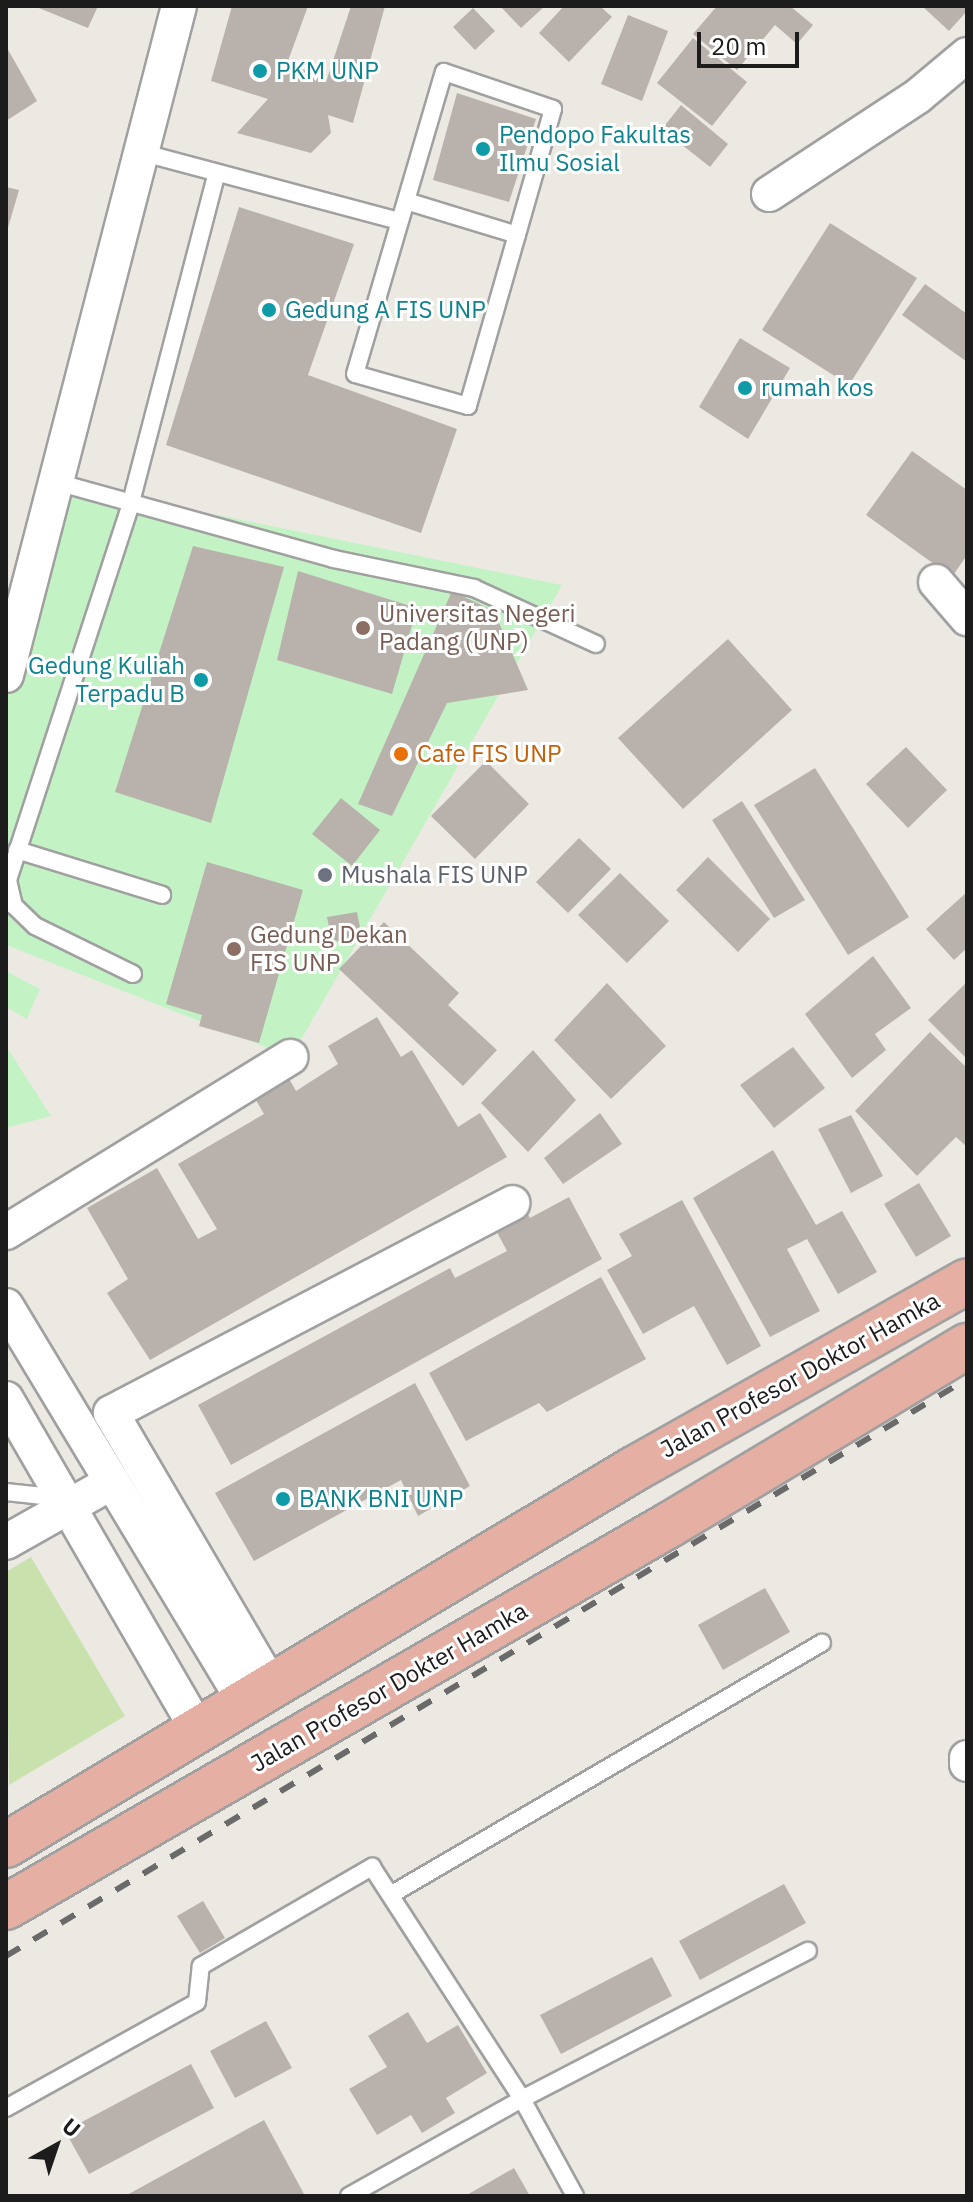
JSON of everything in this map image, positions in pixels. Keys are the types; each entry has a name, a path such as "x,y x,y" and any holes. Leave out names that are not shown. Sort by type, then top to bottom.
{"highway":[{"name":"Jalan Profesor Doktor Hamka","path":"634,1469 967,1281"},
{"path":"6,1845 200,1733 634,1469 669,1525 967,1346"},
{"name":"Jalan Profesor Dokter Hamka","path":"6,1907 669,1525"},
{"path":"81,1800 108,1848"}],"street":[{"path":"8,663 60,483 87,348 179,6"},
{"path":"769,194 918,96 967,55"},
{"path":"936,582 967,618"},
{"path":"6,1232 291,1057"},
{"path":"260,1697 111,1413 512,1203"},
{"path":"6,1306 112,1482 260,1697"},
{"path":"6,1399 200,1733"},
{"path":"6,1542 64,1502 112,1482"}],"lane":[{"path":"444,72 553,109 468,406 355,374 399,221 444,72"},
{"path":"140,152 216,175 399,221"},
{"path":"133,974 23,916 9,892 17,850 130,506 216,175"},
{"path":"406,201 517,235"},
{"path":"60,483 130,506 334,559 474,588 596,644"},
{"path":"17,850 162,895"},
{"path":"6,1492 64,1502"},
{"path":"392,1894 822,1643"},
{"path":"6,2108 197,2002 201,1966 372,1867 522,2099 575,2196"},
{"path":"349,2196 522,2099 808,1951"}],"green space":[{"path":"60,483 562,585 291,1057 6,945 6,669"},
{"path":"6,971 40,989 27,1019 6,1007"},
{"path":"6,1046 51,1116 6,1128"},
{"path":"31,1557 125,1716 9,1785 6,1572"}],"building":[{"path":"34,6 98,6 88,28"},
{"name":"PKM UNP","path":"232,6 308,6 288,61 326,82 351,6 385,6 353,123 328,115 331,133 311,153 237,133 268,99 211,81"},
{"path":"500,6 545,6 521,28"},
{"path":"564,6 600,6 612,17 569,62 539,33"},
{"path":"717,6 790,6 813,25 797,44 775,25 737,70 693,34"},
{"path":"922,6 967,6 967,11 949,31"},
{"path":"473,8 495,31 475,50 453,27"},
{"path":"628,15 668,31 642,101 601,84"},
{"path":"693,38 747,82 712,126 657,83"},
{"path":"6,46 37,101 6,121"},
{"name":"Pendopo Fakultas Ilmu Sosial","path":"457,93 536,119 509,202 433,180"},
{"path":"681,105 728,144 710,167 662,129"},
{"path":"6,187 19,190 7,231 6,231"},
{"name":"Gedung A FIS UNP","path":"239,207 354,244 308,375 457,429 421,533 166,445"},
{"path":"830,223 917,278 849,385 762,330"},
{"path":"925,284 967,314 967,362 902,315"},
{"name":"rumah kos","path":"740,338 790,368 748,439 699,407"},
{"path":"912,451 967,490 967,555 952,577 866,515"},
{"name":"Gedung Kuliah Terpadu B","path":"193,546 284,567 211,823 115,792"},
{"path":"298,571 417,608 392,694 277,660"},
{"path":"452,591 494,611 528,690 447,703 392,816 358,804"},
{"path":"728,639 792,710 683,809 618,738"},
{"path":"906,747 947,790 908,828 866,784"},
{"path":"486,761 529,804 475,859 431,816"},
{"path":"815,768 909,917 848,955 754,805"},
{"path":"341,798 380,830 352,866 312,834"},
{"path":"742,801 805,900 774,918 712,820"},
{"path":"579,838 611,869 568,913 536,882"},
{"path":"708,857 770,919 738,952 676,890"},
{"name":"Gedung Dekan FIS UNP","path":"207,862 303,890 259,1043 199,1026 202,1015 166,1004"},
{"path":"620,873 669,921 627,963 578,915"},
{"path":"967,892 967,948 954,960 926,929"},
{"path":"357,912 362,937 332,942 327,917"},
{"path":"384,922 459,993 448,1005 497,1050 463,1086 339,969"},
{"path":"873,956 911,1008 875,1034 886,1050 852,1078 805,1014"},
{"path":"967,982 967,1059 928,1020"},
{"path":"607,983 666,1046 611,1099 554,1040"},
{"path":"377,1017 401,1057 412,1050 458,1127 480,1113 507,1157 150,1360 107,1293 128,1279 87,1208 157,1168 198,1239 217,1229 178,1164 264,1114 249,1088 283,1068 296,1091 338,1064 328,1046"},
{"path":"930,1032 967,1068 967,1147 956,1137 917,1176 855,1111"},
{"path":"793,1047 825,1088 774,1128 740,1085"},
{"path":"533,1050 576,1100 528,1152 481,1103"},
{"path":"600,1113 622,1144 563,1184 544,1158"},
{"path":"851,1115 883,1176 851,1193 818,1129"},
{"path":"773,1150 816,1225 842,1211 877,1272 838,1294 807,1239 787,1249 820,1311 770,1337 693,1198"},
{"path":"919,1183 951,1236 916,1257 884,1204"},
{"path":"569,1197 602,1259 231,1465 198,1405 450,1268 455,1278 507,1251 493,1225 525,1209 530,1218"},
{"path":"682,1200 761,1346 727,1365 694,1306 643,1334 607,1270 632,1256 619,1234"},
{"path":"601,1277 646,1359 547,1412 539,1403 466,1441 429,1373"},
{"path":"415,1383 470,1486 418,1516 401,1480 254,1561 215,1493"},
{"path":"765,1588 790,1632 723,1670 698,1625"},
{"path":"784,1884 806,1923 700,1980 679,1941"},
{"path":"203,1901 225,1938 200,1953 177,1916"},
{"path":"652,1957 672,1996 561,2054 540,2015"},
{"path":"408,2012 427,2043 458,2025 487,2073 446,2098 455,2113 422,2133 411,2115 377,2135 349,2089 387,2067 368,2036"},
{"path":"266,2021 292,2068 235,2098 210,2051"},
{"path":"191,2064 214,2108 89,2174 65,2131"},
{"path":"264,2120 304,2194 125,2196"},
{"path":"514,2168 530,2196 465,2196"}],"railway":[{"path":"6,1956 967,1379"}],"place":[{"name":"PKM UNP","path":"260,71"},
{"name":"Pendopo Fakultas Ilmu Sosial","path":"483,149"},
{"name":"Gedung A FIS UNP","path":"269,310"},
{"name":"rumah kos","path":"745,388"},
{"name":"Universitas Negeri Padang (UNP)","path":"363,628"},
{"name":"Gedung Kuliah Terpadu B","path":"201,680"},
{"name":"Cafe FIS UNP","path":"401,754"},
{"name":"Mushala FIS UNP","path":"325,875"},
{"name":"Gedung Dekan FIS UNP","path":"234,949"},
{"name":"BANK BNI UNP","path":"283,1499"}]}
